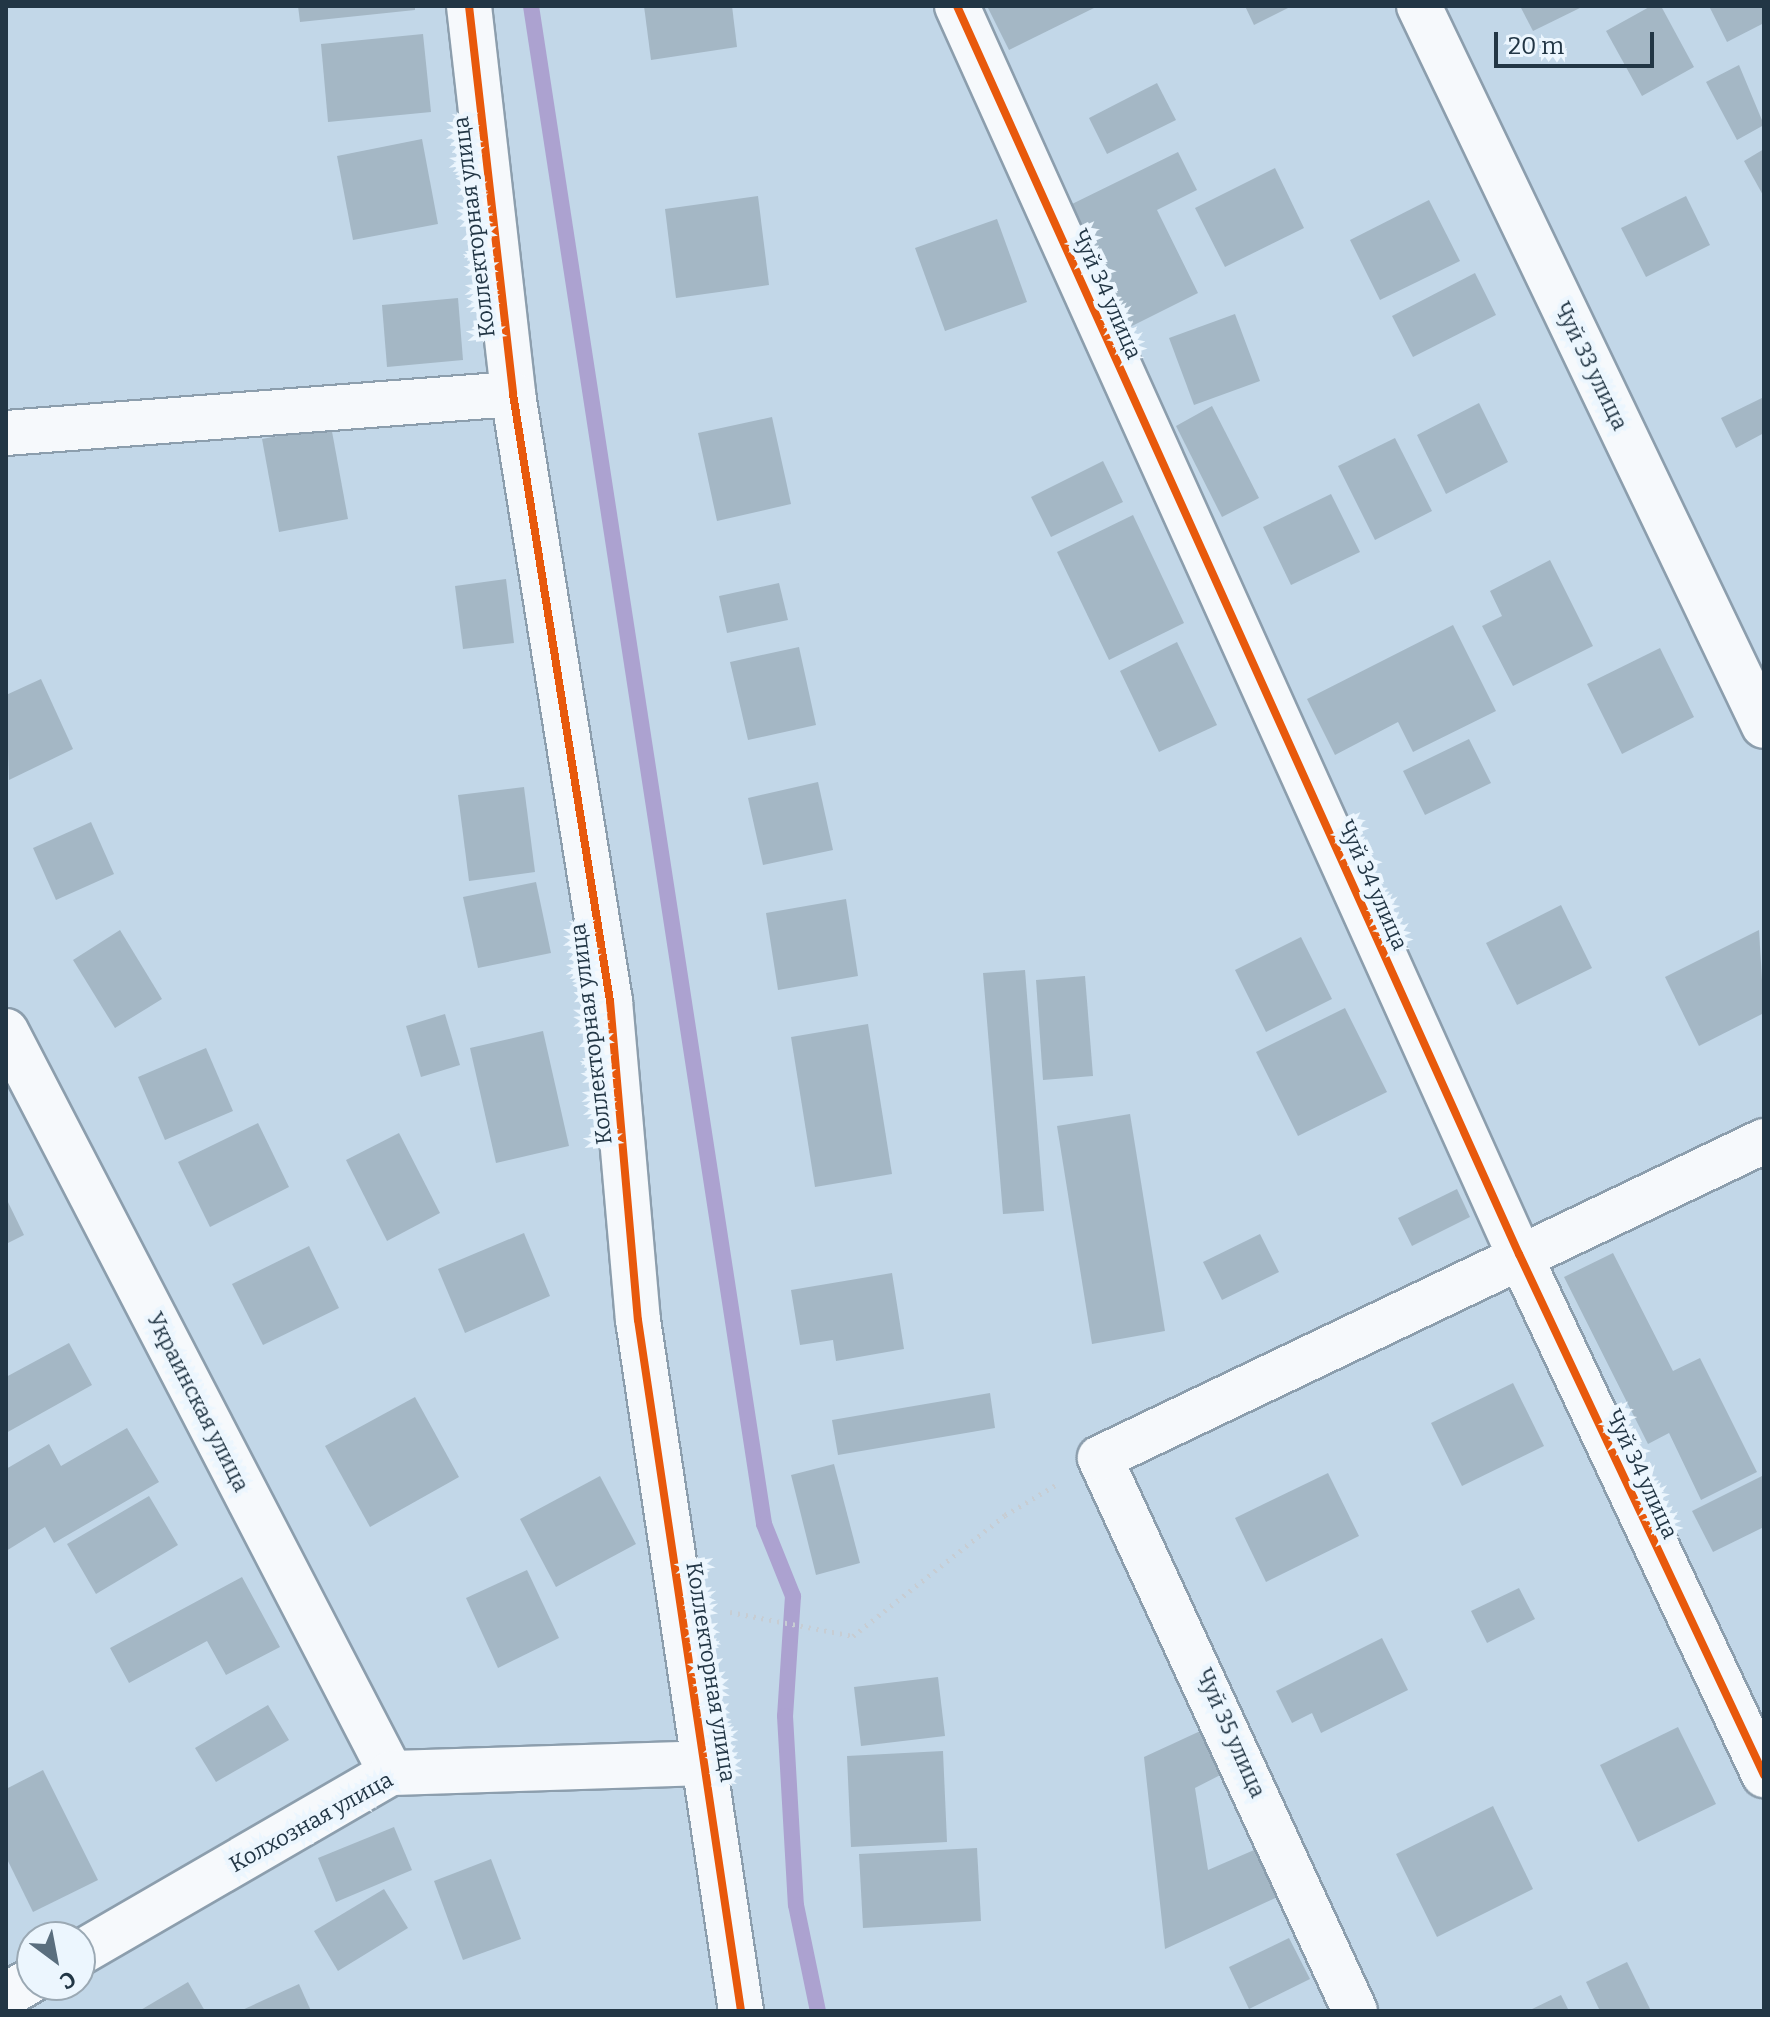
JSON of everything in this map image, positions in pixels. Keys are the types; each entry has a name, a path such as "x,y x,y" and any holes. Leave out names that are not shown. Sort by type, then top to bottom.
{"street":[{"name":"Коллекторная улица","path":"469,6 513,394 610,1001 638,1320 707,1763 741,2011"},
{"name":"Чуй 34 улица","path":"957,6 1519,1254 1764,1775"},
{"name":"Чуй 33 улица","path":"1419,6 1764,726"},
{"path":"6,433 513,394"},
{"name":"Украинская улица","path":"6,1031 391,1773"},
{"path":"1100,1458 1519,1254 1764,1141"},
{"name":"Чуй 35 улица","path":"1100,1458 1355,2011"},
{"name":"Колхозная улица","path":"96,1944 391,1773 707,1763"}],"path":[{"path":"682,1603 853,1636 1005,1515 1100,1458"}],"building":[{"path":"298,6 415,6 415,10 300,22"},
{"path":"644,6 732,6 737,47 651,60"},
{"path":"987,6 1098,6 1009,50"},
{"path":"1245,6 1292,6 1254,25"},
{"path":"1520,6 1584,6 1533,31"},
{"path":"1651,6 1661,6 1694,67 1642,96 1606,31"},
{"path":"1709,6 1764,6 1764,23 1727,42"},
{"path":"423,34 431,112 328,122 321,44"},
{"path":"1739,65 1764,125 1737,140 1706,82"},
{"path":"1157,83 1176,120 1107,154 1089,118"},
{"path":"422,139 438,224 353,240 337,156"},
{"path":"1764,149 1764,197 1744,161"},
{"path":"1178,152 1197,190 1157,210 1198,293 1130,327 1070,205"},
{"path":"1275,168 1304,228 1225,267 1195,208"},
{"path":"758,196 769,285 676,298 665,209"},
{"path":"1686,196 1710,245 1646,277 1621,228"},
{"path":"1429,200 1460,261 1380,300 1350,240"},
{"path":"997,219 1027,302 945,331 915,248"},
{"path":"1475,273 1496,315 1413,357 1392,316"},
{"path":"458,298 463,360 387,367 382,305"},
{"path":"1235,314 1260,381 1194,405 1169,338"},
{"path":"1764,397 1764,433 1736,448 1721,418"},
{"path":"1479,403 1508,462 1446,494 1417,435"},
{"path":"1212,406 1259,498 1222,517 1176,426"},
{"path":"772,417 791,504 717,521 698,433"},
{"path":"331,426 348,519 279,532 262,439"},
{"path":"1395,438 1432,511 1375,540 1338,466"},
{"path":"1103,461 1123,502 1051,537 1031,497"},
{"path":"1331,494 1360,552 1291,585 1263,527"},
{"path":"1133,515 1184,623 1109,660 1057,552"},
{"path":"1550,560 1593,646 1513,686 1482,626 1502,616 1490,591"},
{"path":"506,579 514,643 463,649 455,586"},
{"path":"779,583 788,620 727,633 719,596"},
{"path":"1453,625 1496,711 1413,752 1398,722 1335,755 1307,699"},
{"path":"1177,642 1217,725 1159,752 1120,671"},
{"path":"799,647 816,725 748,740 730,662"},
{"path":"1660,648 1694,717 1622,754 1587,684"},
{"path":"41,679 73,749 9,780 6,695"},
{"path":"1469,739 1491,783 1425,815 1403,771"},
{"path":"818,782 833,850 763,865 748,798"},
{"path":"524,787 535,872 469,881 458,795"},
{"path":"91,822 114,874 56,900 33,848"},
{"path":"536,882 551,953 478,968 463,897"},
{"path":"846,899 858,976 778,990 766,913"},
{"path":"1561,905 1592,968 1517,1005 1486,943"},
{"path":"120,930 162,999 115,1028 73,960"},
{"path":"1759,930 1764,1013 1699,1046 1665,977"},
{"path":"1301,937 1332,999 1266,1032 1235,970"},
{"path":"1025,970 1044,1211 1003,1214 983,973"},
{"path":"1085,976 1093,1076 1043,1080 1036,980"},
{"path":"1345,1008 1387,1092 1298,1136 1256,1052"},
{"path":"445,1014 460,1065 421,1077 406,1026"},
{"path":"868,1024 892,1174 815,1187 791,1037"},
{"path":"543,1031 569,1146 496,1163 470,1048"},
{"path":"206,1048 233,1111 165,1140 138,1077"},
{"path":"1130,1114 1165,1331 1092,1344 1057,1126"},
{"path":"258,1123 289,1187 210,1227 178,1162"},
{"path":"399,1133 440,1213 387,1241 346,1160"},
{"path":"1457,1189 1470,1217 1412,1246 1398,1218"},
{"path":"6,1198 24,1235 6,1244"},
{"path":"524,1233 550,1296 465,1333 438,1269"},
{"path":"1260,1234 1279,1272 1222,1300 1203,1262"},
{"path":"309,1246 339,1308 263,1345 232,1284"},
{"path":"1613,1253 1673,1371 1700,1358 1757,1472 1701,1500 1669,1433 1648,1444 1564,1277"},
{"path":"892,1273 904,1349 836,1361 833,1340 800,1345 791,1290"},
{"path":"69,1343 92,1385 6,1433 6,1377"},
{"path":"1513,1383 1544,1446 1462,1486 1431,1423"},
{"path":"990,1393 995,1428 838,1455 832,1420"},
{"path":"415,1397 459,1477 370,1527 325,1446"},
{"path":"127,1428 159,1482 54,1543 45,1527 6,1551 6,1469 49,1444 61,1466"},
{"path":"834,1464 860,1563 816,1575 791,1475"},
{"path":"1328,1473 1359,1536 1266,1582 1235,1518"},
{"path":"1764,1475 1764,1527 1713,1552 1692,1511"},
{"path":"600,1476 636,1544 556,1587 520,1519"},
{"path":"149,1496 178,1545 96,1594 67,1544"},
{"path":"527,1570 559,1638 498,1668 466,1598"},
{"path":"242,1577 280,1647 226,1675 207,1641 129,1683 110,1648"},
{"path":"1519,1588 1535,1619 1487,1643 1471,1611"},
{"path":"1382,1638 1408,1690 1321,1733 1312,1713 1292,1723 1276,1691"},
{"path":"938,1677 945,1736 861,1746 854,1687"},
{"path":"268,1705 289,1740 216,1782 195,1748"},
{"path":"1209,1727 1230,1770 1195,1788 1208,1870 1261,1847 1284,1894 1165,1949 1144,1757"},
{"path":"1678,1727 1716,1804 1638,1842 1600,1765"},
{"path":"943,1751 947,1842 851,1847 847,1756"},
{"path":"43,1770 98,1880 33,1912 6,1857 6,1789"},
{"path":"1493,1806 1533,1889 1437,1937 1396,1854"},
{"path":"394,1827 412,1870 336,1902 318,1858"},
{"path":"977,1848 981,1921 863,1928 859,1854"},
{"path":"491,1859 521,1939 463,1960 434,1881"},
{"path":"384,1889 408,1928 338,1971 314,1931"},
{"path":"1289,1938 1310,1979 1249,2009 1229,1967"},
{"path":"1627,1962 1651,2011 1600,2011 1586,1982"},
{"path":"188,1982 205,2011 139,2011"},
{"path":"299,1984 311,2011 240,2011"},
{"path":"1561,1995 1569,2011 1528,2011"}],"waterway":[{"path":"531,6 764,1524 793,1596 785,1716 796,1905 818,2011"}],"cycle path":[{"path":"469,6 513,394 610,1001 638,1320 741,2011"},
{"path":"957,6 1519,1254 1764,1775"}]}
